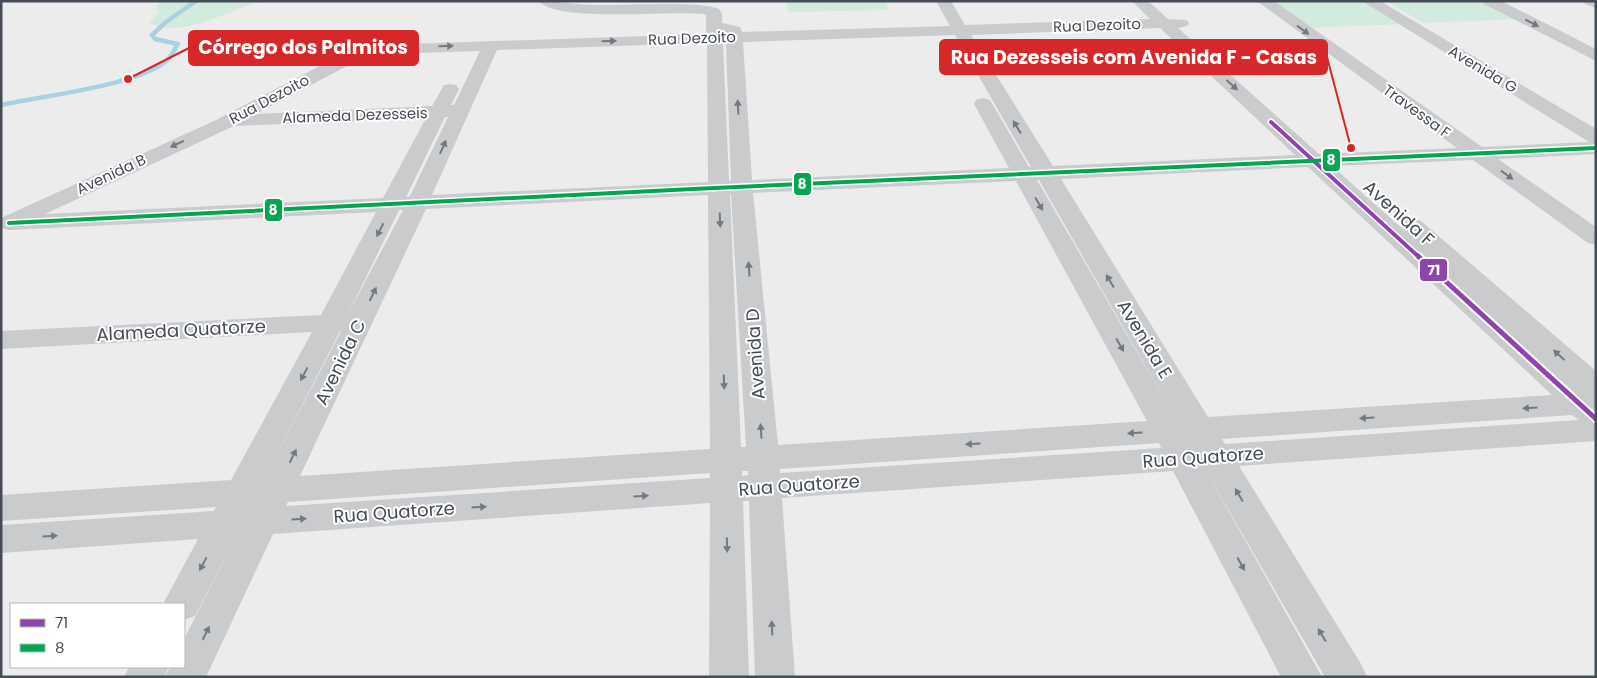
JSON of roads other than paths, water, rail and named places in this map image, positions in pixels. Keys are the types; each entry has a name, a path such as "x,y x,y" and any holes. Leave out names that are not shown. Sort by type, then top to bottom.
{"street":[{"path":"546,1 572,8 596,10 693,5 713,12 722,32"},
{"name":"Avenida F","path":"1139,1 1166,16 1321,155 1593,409"},
{"name":"Travessa F","path":"1264,1 1596,238"},
{"path":"1489,1 1596,56"},
{"path":"1590,1 1596,4"},
{"name":"Avenida G","path":"1382,4 1596,137"},
{"name":"Rua Dezoito","path":"222,124 322,71 368,53 397,48 946,21 1166,16"},
{"name":"Avenida E","path":"946,21 1030,168 1168,431 1302,677"},
{"name":"Avenida D","path":"722,32 730,182 764,472 775,677"},
{"name":"Avenida C","path":"185,677 360,321 408,197 482,45"},
{"name":"Alameda Dezesseis","path":"222,124 250,119 449,111"},
{"name":"Avenida B","path":"5,225 222,124"},
{"path":"32,211 408,197 1470,149 1596,137"},
{"name":"Avenida E","path":"1030,168 1200,429 1347,677"},
{"name":"Avenida D","path":"729,677 726,475 730,182"},
{"path":"5,225 408,197"},
{"name":"Avenida C","path":"183,603 331,322 408,197"},
{"name":"Alameda Quatorze","path":"1,340 360,321"},
{"name":"Rua Quatorze","path":"1,539 261,522 1168,431 1593,409"},
{"name":"Rua Quatorze","path":"764,472 1216,456 1593,409"},
{"name":"Rua Quatorze","path":"1,508 276,491 726,475"}],"waterway":[{"path":"1,105 116,82 158,67 170,57 178,44 155,39 152,35 166,22 196,1"}],"place":[{"name":"Córrego dos Palmitos","path":"128,79"},
{"name":"Rua Dezesseis com Avenida F - Casas","path":"1351,148"}]}
